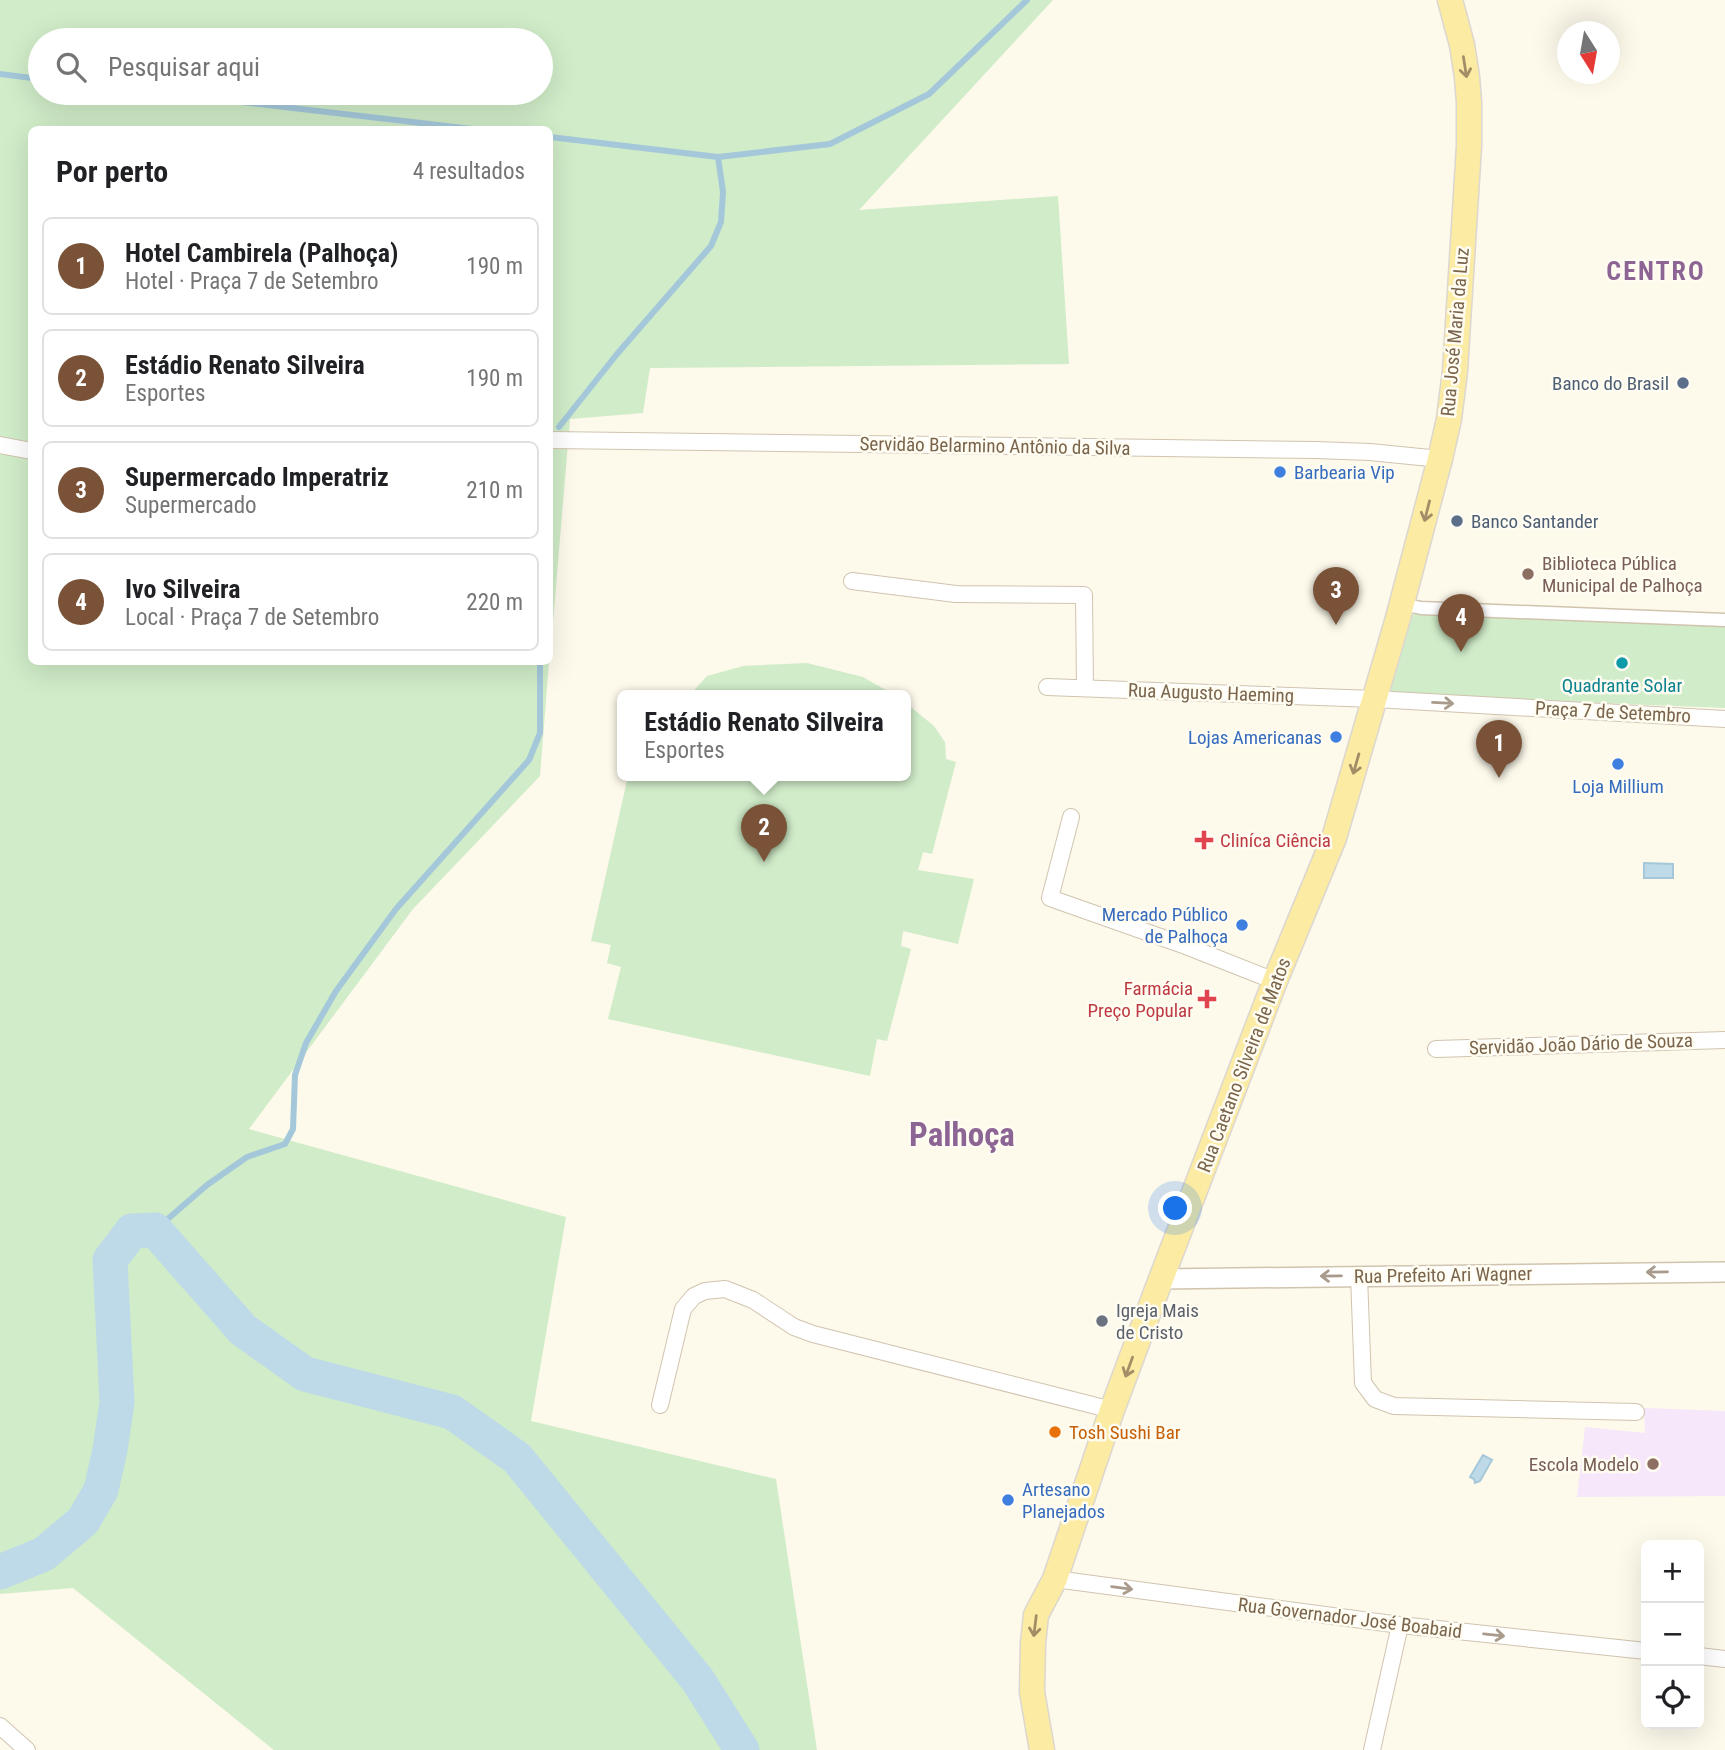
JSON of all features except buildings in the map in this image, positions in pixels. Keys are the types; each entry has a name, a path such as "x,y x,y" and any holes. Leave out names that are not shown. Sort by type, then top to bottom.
{"main road":[{"name":"Rua José Maria da Luz","path":"1375,699 1440,458 1449,419 1455,371 1469,146 1469,102 1462,45 1450,0"},
{"name":"Rua Caetano Silveira de Matos","path":"1042,1750 1032,1692 1036,1615 1055,1579 1112,1410 1161,1279 1275,981 1334,838 1375,699"}],"street":[{"name":"Servidão Belarmino Antônio da Silva","path":"553,440 1316,450 1440,458"},
{"path":"0,445 28,450"},
{"path":"852,581 956,594 1084,595 1085,688"},
{"path":"1402,604 1422,608 1725,620"},
{"name":"Rua Augusto Haeming","path":"1046,687 1375,699"},
{"name":"Praça 7 de Setembro","path":"1375,699 1725,719"},
{"path":"1071,817 1050,898 1275,981"},
{"name":"Servidão João Dário de Souza","path":"1436,1049 1725,1040"},
{"name":"Rua Prefeito Ari Wagner","path":"1161,1279 1725,1272"},
{"path":"1359,1276 1363,1383 1376,1399 1394,1406 1636,1412"},
{"path":"660,1405 683,1309 694,1296 705,1291 725,1289 753,1300 794,1327 813,1334 1112,1410"},
{"name":"Rua Governador José Boabaid","path":"1055,1579 1400,1625 1641,1650"},
{"path":"1372,1750 1400,1625"},
{"path":"1704,1657 1725,1659"},
{"path":"0,1726 27,1750"}],"shaded area":[{"name":"Escola Modelo","path":"1644,1408 1725,1411 1725,1496 1577,1497 1585,1427 1645,1433"}],"green space":[{"path":"0,0 1053,0 859,210 1058,196 1069,364 650,368 643,413 570,419 553,622 553,126 28,126 28,665 549,665 540,776 413,909 249,1129 566,1217 531,1421 776,1479 817,1750 274,1750 73,1588 0,1594"},
{"path":"1417,613 1725,625 1725,708 1394,695 1388,687 1406,618"},
{"path":"807,663 863,677 886,690 694,690 707,676 743,666"},
{"path":"911,707 934,726 945,742 946,759 956,762 932,854 923,852 918,870 974,879 958,944 903,931 901,946 911,949 887,1041 877,1039 870,1076 608,1019 621,967 607,963 611,945 591,941 627,781 911,781"}],"water":[{"path":"1644,863 1673,864 1673,878 1644,878"},
{"path":"1483,1455 1492,1460 1480,1481 1475,1483 1470,1477"}],"waterway":[{"path":"553,137 718,157 830,144 929,94 1027,0"},
{"path":"0,74 28,78"},
{"path":"266,105 447,126"},
{"path":"559,427 617,354 711,246 721,222 723,192 718,157"},
{"path":"155,1230 207,1185 247,1157 285,1144 293,1129 295,1075 306,1043 336,991 396,909 529,760 540,733 540,665"},
{"path":"0,1572 44,1554 83,1521 101,1490 117,1402 110,1260 132,1231 155,1230 243,1330 305,1374 452,1412 517,1458 697,1679 742,1750"}],"place":[{"name":"Banco do Brasil","path":"1683,383"},
{"name":"Barbearia Vip","path":"1280,472"},
{"name":"Banco Santander","path":"1457,521"},
{"name":"Biblioteca Pública Municipal de Palhoça","path":"1528,574"},
{"name":"Supermercado Imperatriz","path":"1336,625"},
{"name":"Ivo Silveira","path":"1461,652"},
{"name":"Quadrante Solar","path":"1622,663"},
{"name":"Lojas Americanas","path":"1336,737"},
{"name":"Loja Millium","path":"1618,764"},
{"name":"Hotel Cambirela (Palhoça)","path":"1499,778"},
{"name":"Cliníca Ciência","path":"1204,840"},
{"name":"Estádio Renato Silveira","path":"764,862"},
{"name":"Mercado Público de Palhoça","path":"1242,925"},
{"name":"Farmácia Preço Popular","path":"1207,999"},
{"name":"Igreja Mais de Cristo","path":"1102,1321"},
{"name":"Tosh Sushi Bar","path":"1055,1432"},
{"name":"Escola Modelo","path":"1653,1464"},
{"name":"Artesano Planejados","path":"1008,1500"}],"district":[{"name":"CENTRO","path":"1656,271"},
{"name":"Palhoça","path":"962,1134"}]}
